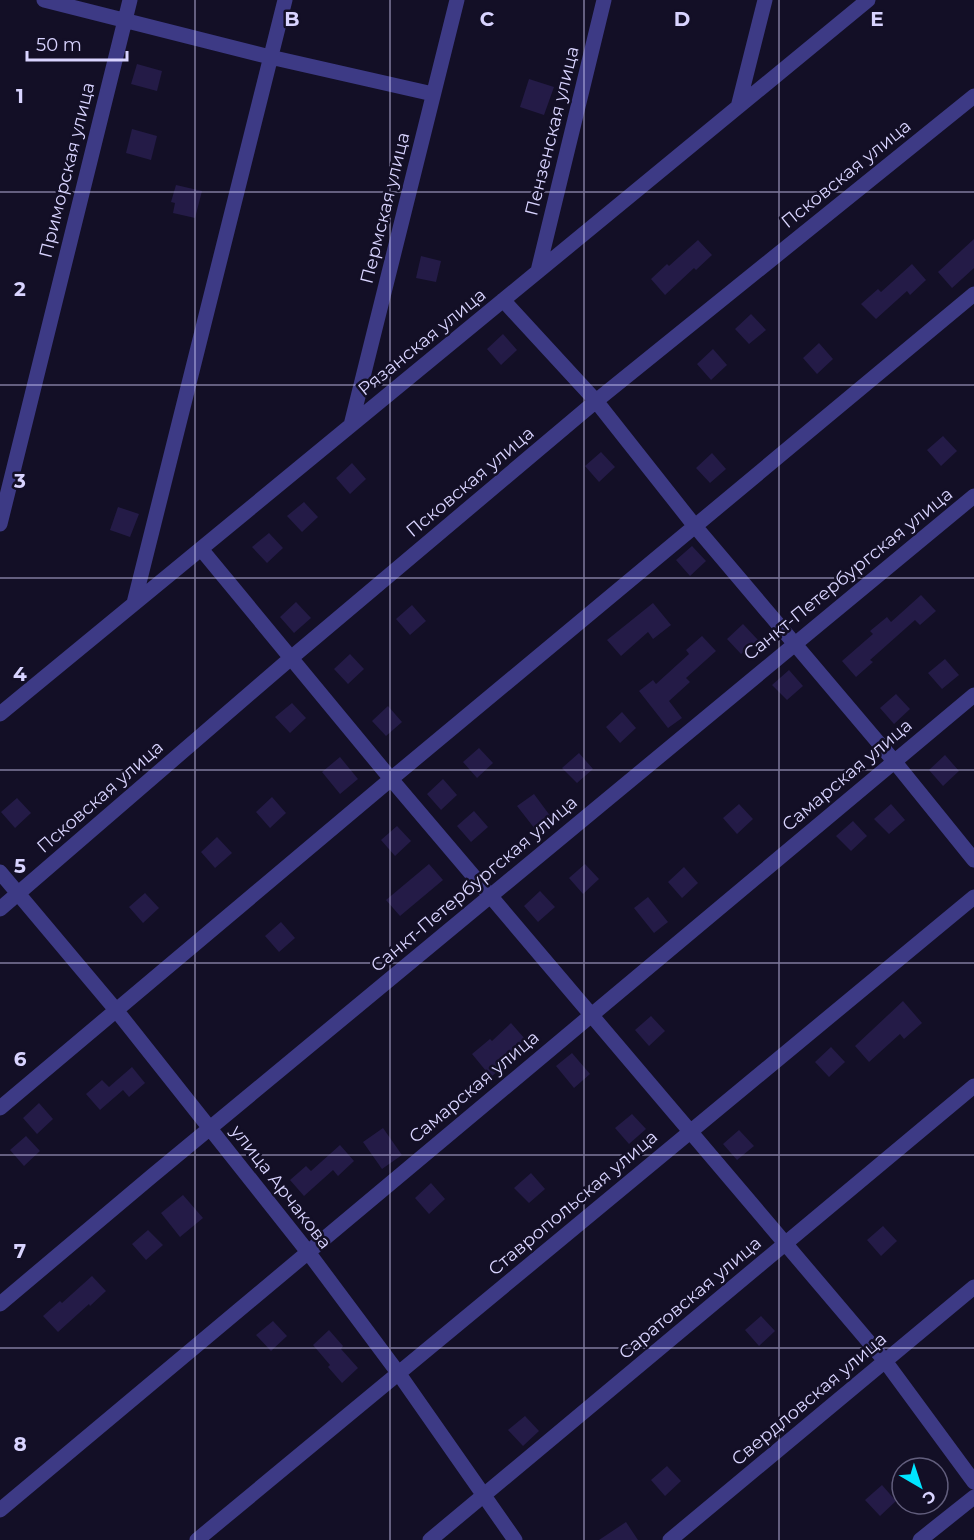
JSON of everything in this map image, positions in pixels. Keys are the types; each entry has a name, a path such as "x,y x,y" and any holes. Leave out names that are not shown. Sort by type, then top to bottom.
{"street":[{"path":"44,0 270,57 433,94"},
{"name":"Приморская улица","path":"0,524 129,0"},
{"path":"134,603 285,0"},
{"name":"Пермская улица","path":"351,425 457,0"},
{"name":"Пензенская улица","path":"538,271 604,0"},
{"path":"738,107 765,0"},
{"name":"Рязанская улица","path":"0,714 868,0"},
{"name":"Псковская улица","path":"0,909 291,658 597,401 974,96"},
{"path":"0,1108 391,778 974,294"},
{"path":"503,300 597,401 694,525 894,760 974,860"},
{"name":"Санкт-Петербургская улица","path":"0,1304 209,1128 974,496"},
{"path":"201,549 590,1015 885,1361 974,1482"},
{"name":"Самарская улица","path":"0,1510 974,695"},
{"name":"улица Арчакова","path":"0,872 116,1010 308,1252 399,1374 515,1540"},
{"name":"Ставропольская улица","path":"197,1540 974,897"},
{"name":"Саратовская улица","path":"430,1540 974,1086"},
{"name":"Свердловская улица","path":"670,1540 974,1287"},
{"path":"920,1540 974,1497"}],"building":[{"path":"137,64 162,71 157,91 131,84"},
{"path":"529,79 554,87 544,115 520,107"},
{"path":"132,129 157,136 151,160 126,153"},
{"path":"176,185 202,191 195,218 173,213 175,203 171,202"},
{"path":"974,239 974,268 952,288 938,272"},
{"path":"698,240 712,255 665,295 651,279"},
{"path":"421,256 441,261 436,282 416,278"},
{"path":"912,264 926,280 910,295 907,291 876,319 861,304 878,289 881,292"},
{"path":"751,314 766,330 749,344 735,329"},
{"path":"503,334 517,350 501,365 487,349"},
{"path":"819,343 833,359 817,374 803,358"},
{"path":"713,349 727,365 711,380 697,364"},
{"path":"943,436 957,451 941,466 927,450"},
{"path":"601,452 615,467 599,482 585,466"},
{"path":"712,453 726,469 710,483 696,468"},
{"path":"352,463 366,479 350,494 336,478"},
{"path":"304,502 318,517 302,532 287,516"},
{"path":"118,507 139,514 130,537 110,530"},
{"path":"269,533 283,548 267,563 252,547"},
{"path":"692,546 706,561 690,576 676,560"},
{"path":"921,595 936,611 920,625 915,620 870,660 873,662 856,677 842,661 873,634 870,631 887,617 891,622"},
{"path":"296,602 311,618 294,633 280,617"},
{"path":"653,603 671,625 653,639 648,632 621,656 607,640"},
{"path":"412,605 426,621 410,635 396,619"},
{"path":"743,624 758,640 741,654 727,639"},
{"path":"702,636 716,651 686,678 690,682 669,701 682,718 668,728 639,691 653,680 656,684 689,654 686,650"},
{"path":"350,654 364,669 348,684 334,669"},
{"path":"945,659 959,675 942,689 928,673"},
{"path":"789,670 803,686 787,700 772,685"},
{"path":"896,694 910,709 894,724 880,708"},
{"path":"292,703 306,718 290,733 275,717"},
{"path":"388,706 402,722 386,736 372,721"},
{"path":"622,712 636,728 620,743 606,727"},
{"path":"479,748 493,763 477,778 463,762"},
{"path":"579,753 593,769 577,783 562,768"},
{"path":"945,755 959,771 943,786 929,770"},
{"path":"340,757 358,779 340,794 322,772"},
{"path":"443,779 457,795 441,810 427,794"},
{"path":"534,794 551,817 535,829 517,806"},
{"path":"272,797 286,813 270,828 256,812"},
{"path":"17,798 31,813 15,828 1,812"},
{"path":"739,804 753,819 737,834 723,818"},
{"path":"891,804 905,820 889,834 874,819"},
{"path":"474,811 488,827 471,842 457,826"},
{"path":"853,821 867,836 851,851 836,836"},
{"path":"397,826 411,841 395,856 381,840"},
{"path":"217,837 232,853 215,868 201,852"},
{"path":"429,864 443,880 400,916 386,900"},
{"path":"585,864 599,879 583,894 569,878"},
{"path":"684,867 698,883 682,898 668,882"},
{"path":"540,891 555,907 538,922 524,906"},
{"path":"145,893 159,908 143,923 129,907"},
{"path":"648,897 668,922 654,933 634,908"},
{"path":"281,922 295,938 279,952 265,936"},
{"path":"903,1001 922,1023 904,1039 900,1034 869,1062 855,1046"},
{"path":"651,1016 665,1031 649,1046 635,1030"},
{"path":"511,1023 525,1039 505,1057 509,1061 491,1077 472,1054 490,1039 492,1041"},
{"path":"831,1047 845,1062 829,1077 815,1062"},
{"path":"572,1053 590,1074 574,1088 556,1066"},
{"path":"132,1067 145,1083 129,1097 123,1090 100,1110 86,1094 102,1080 109,1087"},
{"path":"39,1103 53,1119 37,1134 23,1118"},
{"path":"632,1114 646,1129 629,1144 615,1128"},
{"path":"383,1128 402,1155 382,1169 363,1142"},
{"path":"739,1130 754,1146 737,1160 723,1144"},
{"path":"26,1136 40,1151 24,1166 10,1150"},
{"path":"340,1145 354,1161 338,1176 333,1170 304,1196 290,1180 306,1166 311,1171"},
{"path":"531,1173 545,1189 529,1203 514,1188"},
{"path":"431,1183 445,1199 429,1214 415,1198"},
{"path":"183,1195 203,1218 180,1237 161,1213"},
{"path":"883,1226 897,1241 881,1256 867,1240"},
{"path":"148,1230 163,1245 146,1260 132,1244"},
{"path":"92,1276 106,1291 58,1332 43,1316 60,1301 62,1303"},
{"path":"761,1316 775,1331 759,1346 745,1330"},
{"path":"273,1321 287,1336 271,1351 256,1335"},
{"path":"329,1330 343,1346 341,1349 358,1368 342,1383 313,1345"},
{"path":"525,1416 539,1431 523,1446 508,1430"},
{"path":"667,1466 681,1481 665,1496 651,1480"},
{"path":"882,1485 890,1494 890,1507 880,1516 865,1500"},
{"path":"626,1522 638,1540 599,1540"}]}
